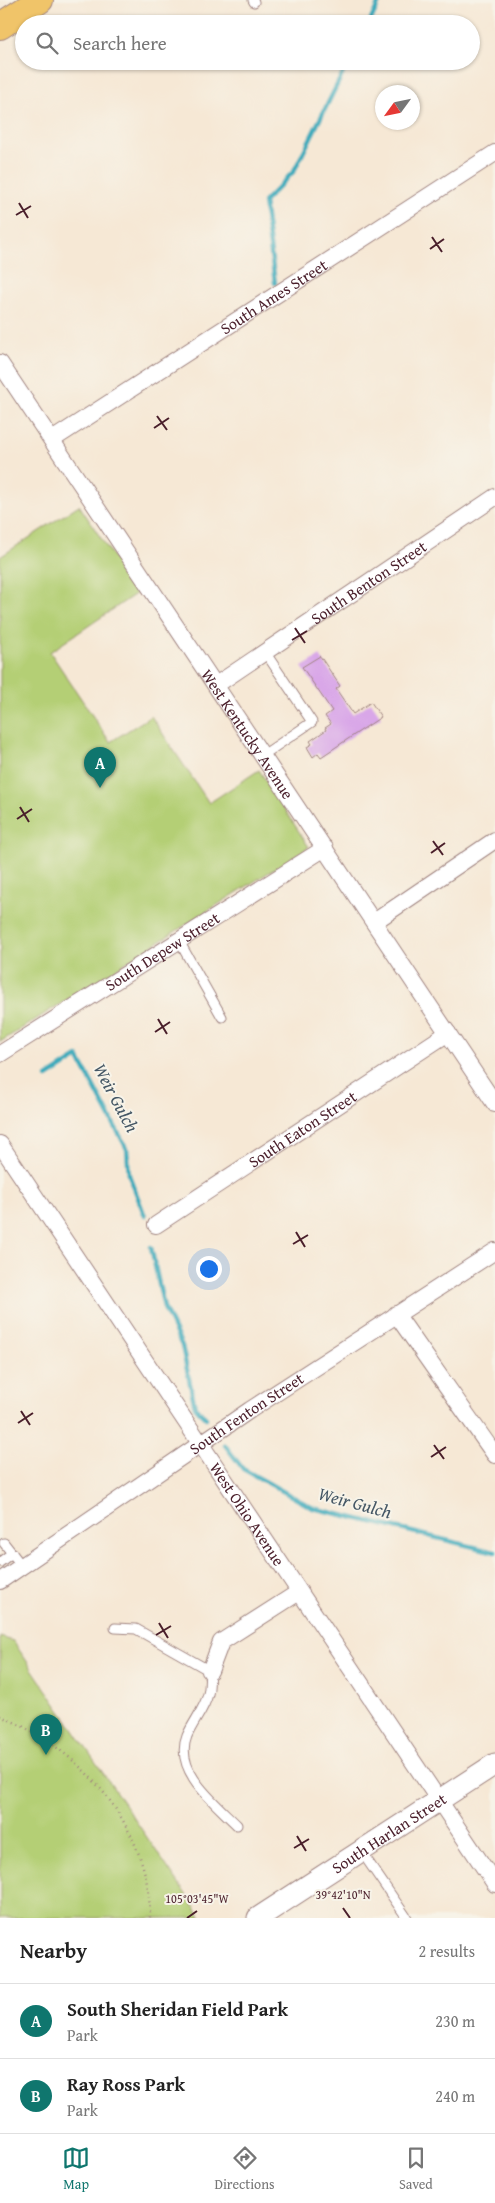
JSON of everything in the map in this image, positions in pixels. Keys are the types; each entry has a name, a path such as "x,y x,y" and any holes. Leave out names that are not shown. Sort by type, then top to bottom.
{"main road":[{"path":"15,15 35,1"},
{"path":"0,26 15,15"}],"street":[{"name":"South Ames Street","path":"52,440 495,152"},
{"name":"West Kentucky Avenue","path":"0,363 495,1104"},
{"name":"South Benton Street","path":"216,685 495,496"},
{"path":"374,922 495,840"},
{"name":"South Depew Street","path":"0,1054 325,848"},
{"name":"South Eaton Street","path":"156,1225 448,1033"},
{"name":"West Ohio Avenue","path":"1,1147 202,1444 495,1884"},
{"name":"South Fenton Street","path":"0,1581 17,1560 202,1444 396,1314 495,1251"},
{"path":"396,1314 495,1455"},
{"path":"210,1671 221,1642 299,1592"},
{"name":"South Harlan Street","path":"258,1918 495,1764"}],"lane":[{"path":"263,755 312,722 265,652"},
{"path":"179,941 222,1016"},
{"path":"4,1543 17,1560"},
{"path":"0,1562 17,1560"},
{"path":"116,1628 136,1629 210,1671 208,1694 186,1737 183,1754 192,1774 204,1791 237,1825"},
{"path":"361,1851 407,1918"}],"path":[{"path":"0,1716 32,1730 55,1746 79,1766 120,1814 142,1862 149,1883 150,1918"}],"green space":[{"path":"79,505 137,593 50,652 110,742 151,716 209,803 259,770 309,847 0,1042 0,557"},
{"path":"0,1637 13,1641 202,1918 0,1918"}],"building":[{"path":"320,656 340,686 336,689 353,714 371,702 381,717 321,757 318,753 313,757 307,747 312,744 310,741 326,730 325,728 331,724 325,716 332,711 302,667"}],"waterway":[{"path":"373,15 380,0"},
{"path":"275,283 264,202 294,171 344,70"},
{"name":"Weir Gulch","path":"47,1077 78,1057 127,1149 129,1175 145,1216"},
{"name":"Weir Gulch","path":"151,1247 164,1308 182,1346 195,1407 206,1418"},
{"name":"Weir Gulch","path":"225,1445 243,1469 313,1508 495,1552"}],"place":[{"name":"South Sheridan Field Park","path":"100,788"},
{"name":"Ray Ross Park","path":"46,1755"}]}
